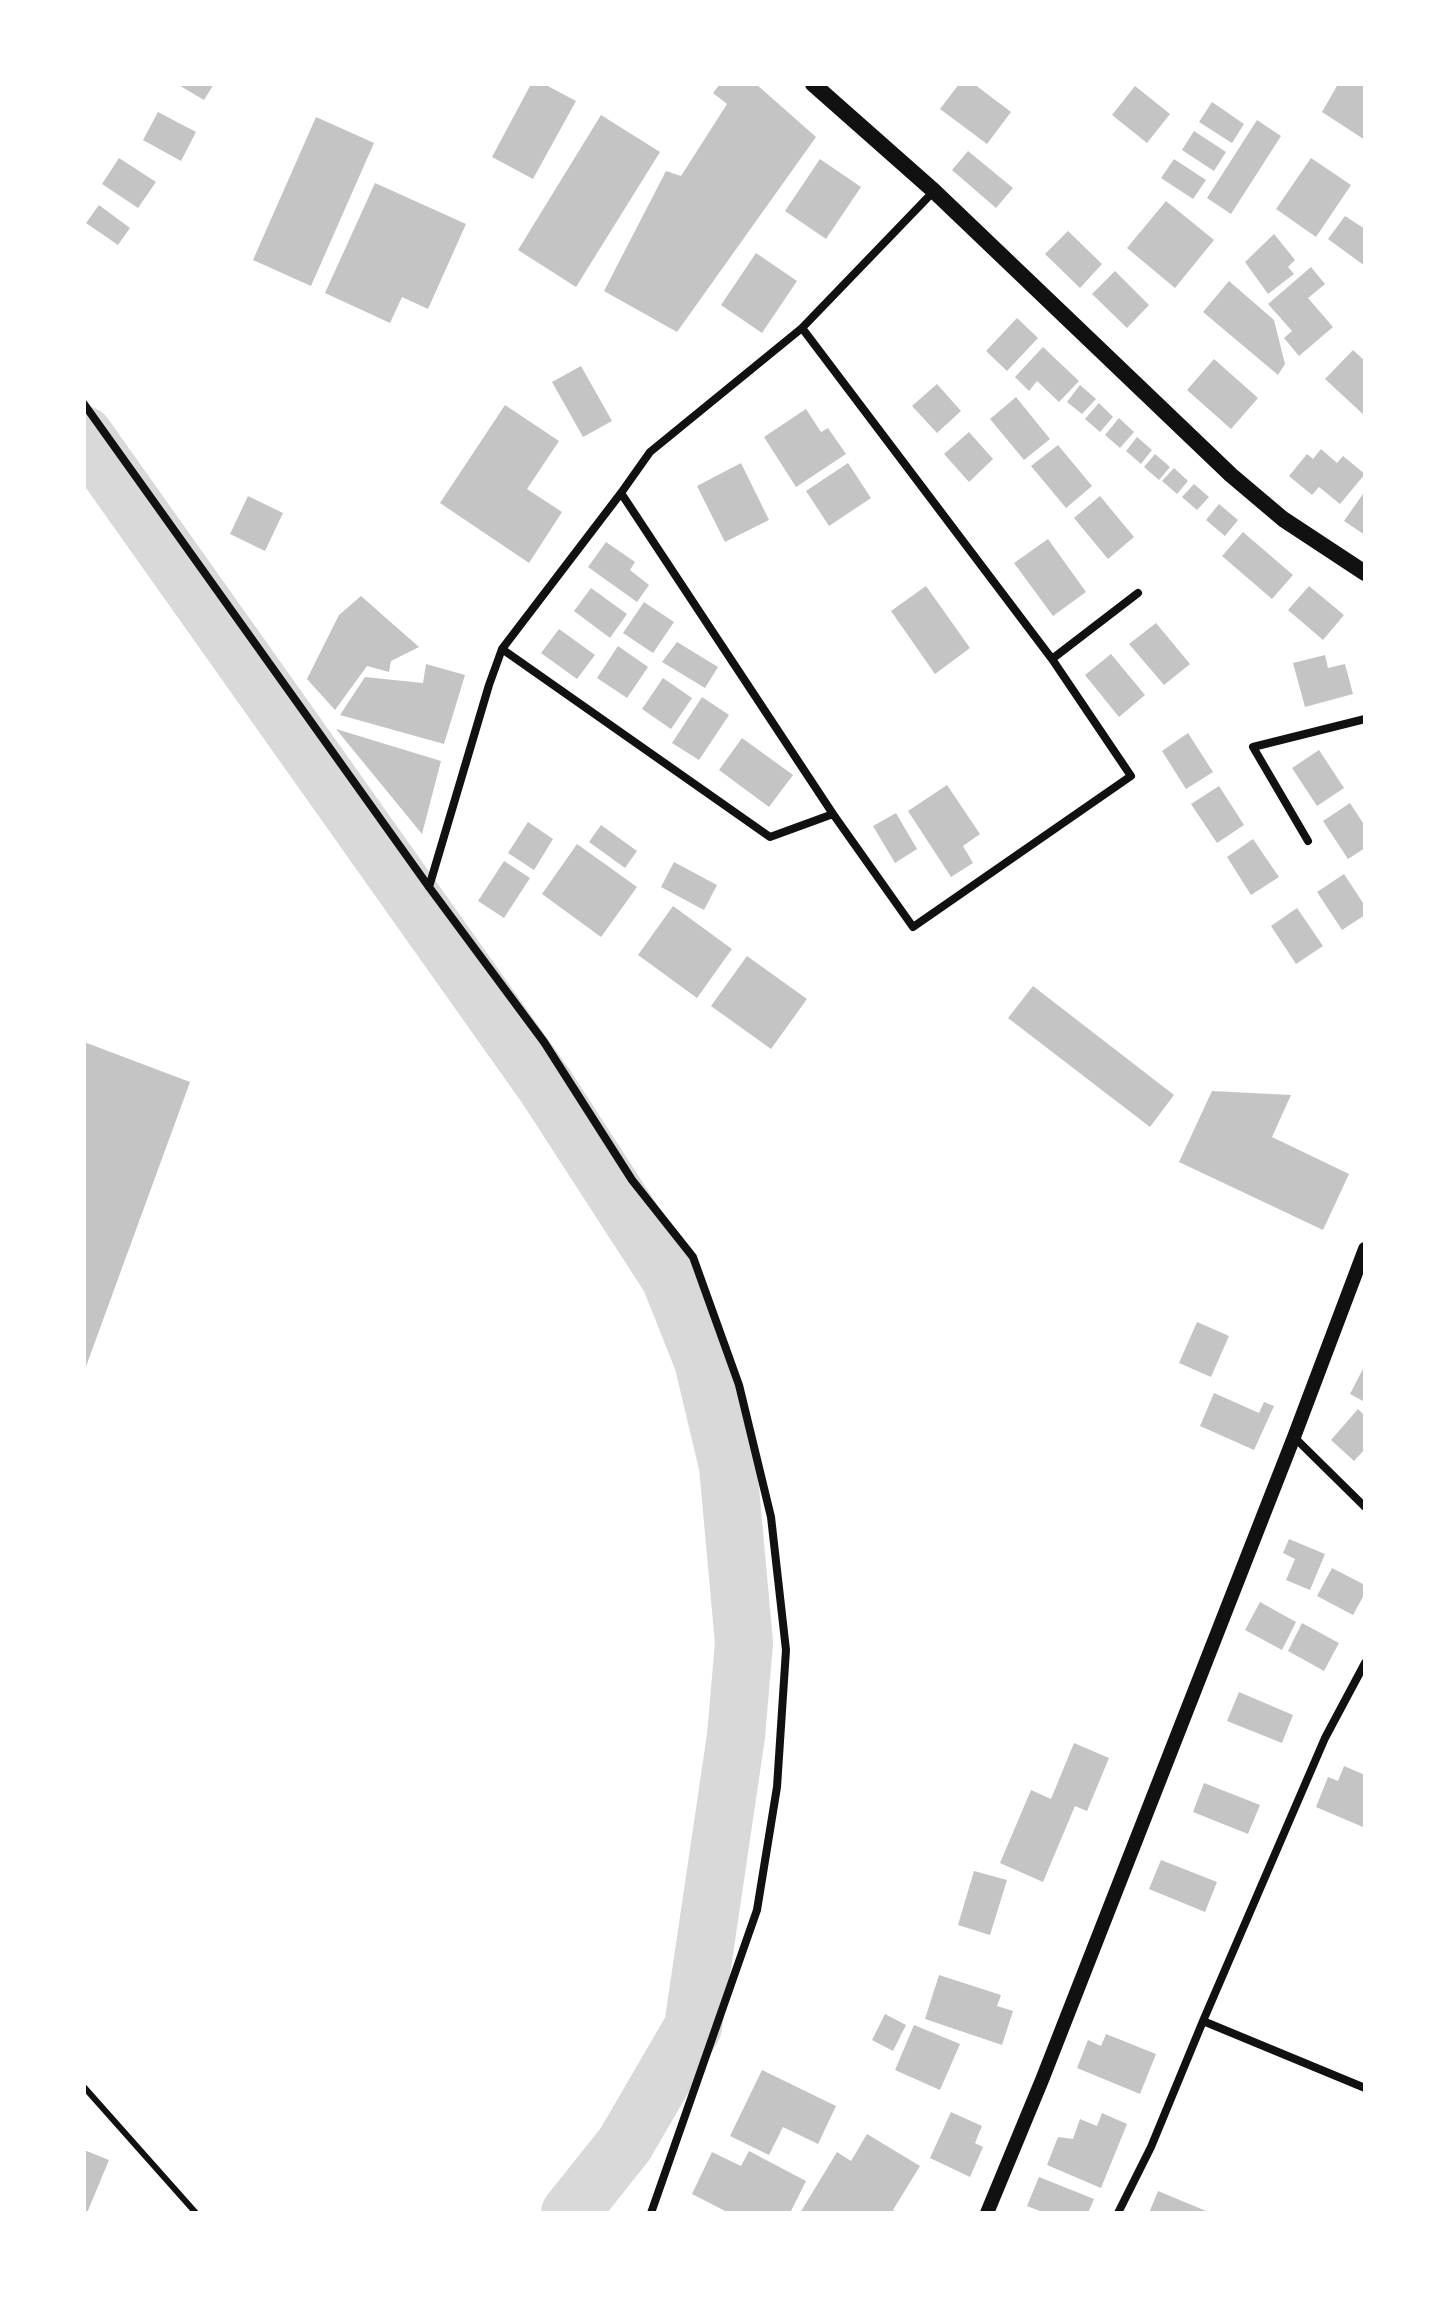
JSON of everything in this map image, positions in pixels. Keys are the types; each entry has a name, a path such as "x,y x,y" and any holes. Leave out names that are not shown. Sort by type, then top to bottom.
{"main road":[{"path":"813,84 934,191 1231,475 1283,519 1365,573"}],"street":[{"path":"429,887 502,649 650,452 802,328 934,191"},
{"path":"621,493 833,814 913,927 1131,776 1052,659 802,328"},
{"path":"84,404 429,887 544,1042 632,1180 693,1257 739,1385 771,1517 786,1650 777,1787 757,1910 651,2213"},
{"path":"1052,659 1138,593"},
{"path":"502,649 770,837 833,814"},
{"path":"1308,841 1253,747 1365,719"},
{"path":"987,2213 1042,2080 1365,1249"},
{"path":"1294,1437 1365,1507"},
{"path":"1118,2213 1151,2147 1325,1738 1365,1663"},
{"path":"1203,2021 1365,2088"}],"lane":[{"path":"84,2087 196,2213"}],"building":[{"path":"177,84 214,84 204,100"},
{"path":"531,84 544,84 576,101 533,179 492,157"},
{"path":"720,84 756,84 816,137 677,332 604,291 666,171 681,176 727,104 713,93"},
{"path":"959,84 974,84 1011,112 987,144 940,109"},
{"path":"1338,84 1365,84 1365,140 1322,112"},
{"path":"1135,86 1170,114 1147,143 1112,115"},
{"path":"1212,102 1244,124 1232,143 1199,122"},
{"path":"158,112 196,132 181,161 143,140"},
{"path":"601,115 660,152 576,287 518,250"},
{"path":"316,117 374,143 311,286 253,260"},
{"path":"1257,120 1281,136 1231,214 1207,198"},
{"path":"1194,131 1226,152 1214,171 1182,150"},
{"path":"968,151 1013,188 996,208 952,170"},
{"path":"119,158 156,182 138,208 102,184"},
{"path":"1311,158 1351,185 1316,237 1276,209"},
{"path":"820,159 861,187 826,239 785,211"},
{"path":"1174,159 1206,180 1193,199 1161,178"},
{"path":"375,183 466,224 428,309 402,297 390,323 325,293"},
{"path":"1166,201 1214,240 1175,288 1127,248"},
{"path":"99,205 130,228 118,245 86,223"},
{"path":"1345,216 1365,229 1365,266 1328,239"},
{"path":"1068,231 1102,264 1080,288 1045,254"},
{"path":"1274,234 1295,260 1288,267 1294,274 1268,294 1245,262"},
{"path":"756,253 797,281 762,333 721,305"},
{"path":"1311,267 1325,284 1308,298 1333,327 1299,356 1284,338 1292,331 1268,304"},
{"path":"1115,271 1149,305 1127,328 1092,294"},
{"path":"1229,281 1274,320 1285,364 1278,375 1203,312"},
{"path":"1017,318 1038,338 1007,371 986,351"},
{"path":"1043,347 1079,381 1059,402 1037,381 1029,391 1015,377"},
{"path":"1353,350 1365,361 1365,416 1325,379"},
{"path":"1214,359 1258,398 1231,429 1187,390"},
{"path":"581,366 612,421 583,437 552,382"},
{"path":"937,384 961,411 937,433 912,406"},
{"path":"1080,385 1096,399 1082,414 1067,402"},
{"path":"1016,397 1050,439 1024,460 990,419"},
{"path":"1099,403 1113,417 1100,432 1085,419"},
{"path":"505,405 559,441 527,489 562,512 529,563 440,503"},
{"path":"806,409 821,432 828,428 846,454 796,487 764,437"},
{"path":"1119,418 1134,432 1120,448 1105,435"},
{"path":"969,432 993,459 969,482 944,454"},
{"path":"1137,437 1152,450 1141,464 1126,451"},
{"path":"1058,445 1092,486 1066,508 1031,466"},
{"path":"1321,449 1337,463 1343,456 1365,474 1340,504 1319,487 1312,495 1289,476 1307,454 1313,459"},
{"path":"1155,454 1170,467 1159,480 1144,467"},
{"path":"741,463 769,520 725,542 697,486"},
{"path":"848,463 871,498 829,526 806,491"},
{"path":"1174,468 1188,481 1177,494 1162,481"},
{"path":"1194,484 1209,497 1197,510 1182,497"},
{"path":"1365,491 1365,535 1344,521"},
{"path":"248,496 283,513 265,551 230,534"},
{"path":"1100,496 1134,537 1108,559 1074,518"},
{"path":"1219,504 1238,520 1225,536 1206,520"},
{"path":"1243,532 1293,575 1272,599 1222,556"},
{"path":"1048,539 1086,592 1053,616 1014,563"},
{"path":"606,542 635,562 630,570 649,585 637,602 588,567"},
{"path":"926,586 970,648 935,674 891,611"},
{"path":"1309,586 1344,615 1323,640 1288,610"},
{"path":"591,588 627,614 610,638 574,611"},
{"path":"361,596 419,647 391,661 389,672 367,666 335,710 307,679 339,615"},
{"path":"644,602 674,622 653,653 623,633"},
{"path":"1156,623 1190,664 1164,685 1129,644"},
{"path":"559,629 595,655 577,679 541,653"},
{"path":"677,642 718,667 705,688 662,662"},
{"path":"618,646 648,667 627,698 597,678"},
{"path":"1111,654 1145,695 1119,717 1085,675"},
{"path":"1325,655 1328,668 1345,664 1353,694 1305,707 1293,663"},
{"path":"426,664 465,675 444,744 340,715 365,677 423,683"},
{"path":"663,678 692,698 671,729 642,709"},
{"path":"702,697 729,715 699,760 672,743"},
{"path":"336,729 441,761 422,834"},
{"path":"1188,733 1213,772 1186,789 1162,751"},
{"path":"742,738 793,775 769,807 719,770"},
{"path":"1319,750 1344,788 1317,806 1292,768"},
{"path":"947,785 980,834 963,846 973,863 951,877 908,811"},
{"path":"1219,786 1244,825 1217,843 1191,804"},
{"path":"1350,803 1365,826 1365,848 1348,859 1323,821"},
{"path":"896,813 917,849 895,863 873,826"},
{"path":"528,822 553,839 534,870 508,853"},
{"path":"601,825 637,851 625,868 589,842"},
{"path":"1253,839 1279,877 1251,895 1227,857"},
{"path":"577,844 637,887 601,937 542,894"},
{"path":"504,861 530,878 504,918 478,901"},
{"path":"674,862 717,885 704,910 661,887"},
{"path":"1344,874 1365,906 1365,915 1342,930 1317,892"},
{"path":"673,906 732,949 697,998 638,955"},
{"path":"1297,908 1323,946 1296,964 1271,926"},
{"path":"747,956 807,999 771,1049 711,1006"},
{"path":"1033,986 1174,1095 1150,1127 1008,1018"},
{"path":"84,1042 190,1082 84,1372"},
{"path":"1212,1091 1291,1095 1272,1137 1349,1174 1323,1230 1179,1162"},
{"path":"1197,1322 1229,1336 1211,1377 1179,1363"},
{"path":"1365,1365 1365,1402 1350,1394"},
{"path":"1214,1393 1259,1413 1264,1402 1274,1406 1254,1450 1200,1426"},
{"path":"1358,1409 1365,1416 1365,1449 1354,1461 1331,1440"},
{"path":"1289,1539 1325,1554 1310,1590 1286,1580 1295,1559 1283,1553"},
{"path":"1332,1568 1365,1585 1365,1593 1353,1615 1317,1596"},
{"path":"1260,1602 1296,1622 1282,1650 1245,1630"},
{"path":"1302,1623 1339,1643 1324,1671 1288,1651"},
{"path":"1239,1692 1293,1715 1282,1743 1227,1721"},
{"path":"1074,1743 1109,1758 1087,1811 1075,1806 1043,1882 1000,1863 1031,1790 1051,1799"},
{"path":"1344,1766 1365,1775 1363,1827 1316,1807 1328,1777 1338,1781"},
{"path":"1204,1783 1260,1805 1248,1834 1193,1812"},
{"path":"1161,1860 1217,1882 1205,1912 1149,1889"},
{"path":"974,1871 1007,1880 990,1935 958,1925"},
{"path":"939,1975 1001,1995 997,2006 1013,2011 1002,2045 925,2019"},
{"path":"885,2014 906,2025 893,2051 872,2040"},
{"path":"914,2025 960,2044 940,2090 895,2070"},
{"path":"1106,2034 1156,2054 1140,2094 1077,2068 1088,2040 1101,2046"},
{"path":"762,2070 836,2106 818,2144 783,2127 769,2155 730,2136"},
{"path":"951,2112 982,2126 975,2143 983,2147 970,2177 930,2158"},
{"path":"1102,2113 1127,2124 1101,2188 1047,2165 1058,2137 1073,2139 1080,2119 1097,2126"},
{"path":"867,2134 920,2166 893,2210 897,2213 800,2213 837,2152 851,2161"},
{"path":"84,2150 109,2160 87,2213 84,2213"},
{"path":"749,2151 806,2181 790,2213 729,2213 692,2194 712,2152 741,2166"},
{"path":"1039,2177 1094,2199 1088,2213 1045,2213 1027,2206"},
{"path":"1158,2191 1211,2213 1149,2213"}],"waterway":[{"path":"84,435 547,1088 670,1278 703,1361 728,1466 744,1643 736,1736 693,2027 625,2144 570,2213"}]}
